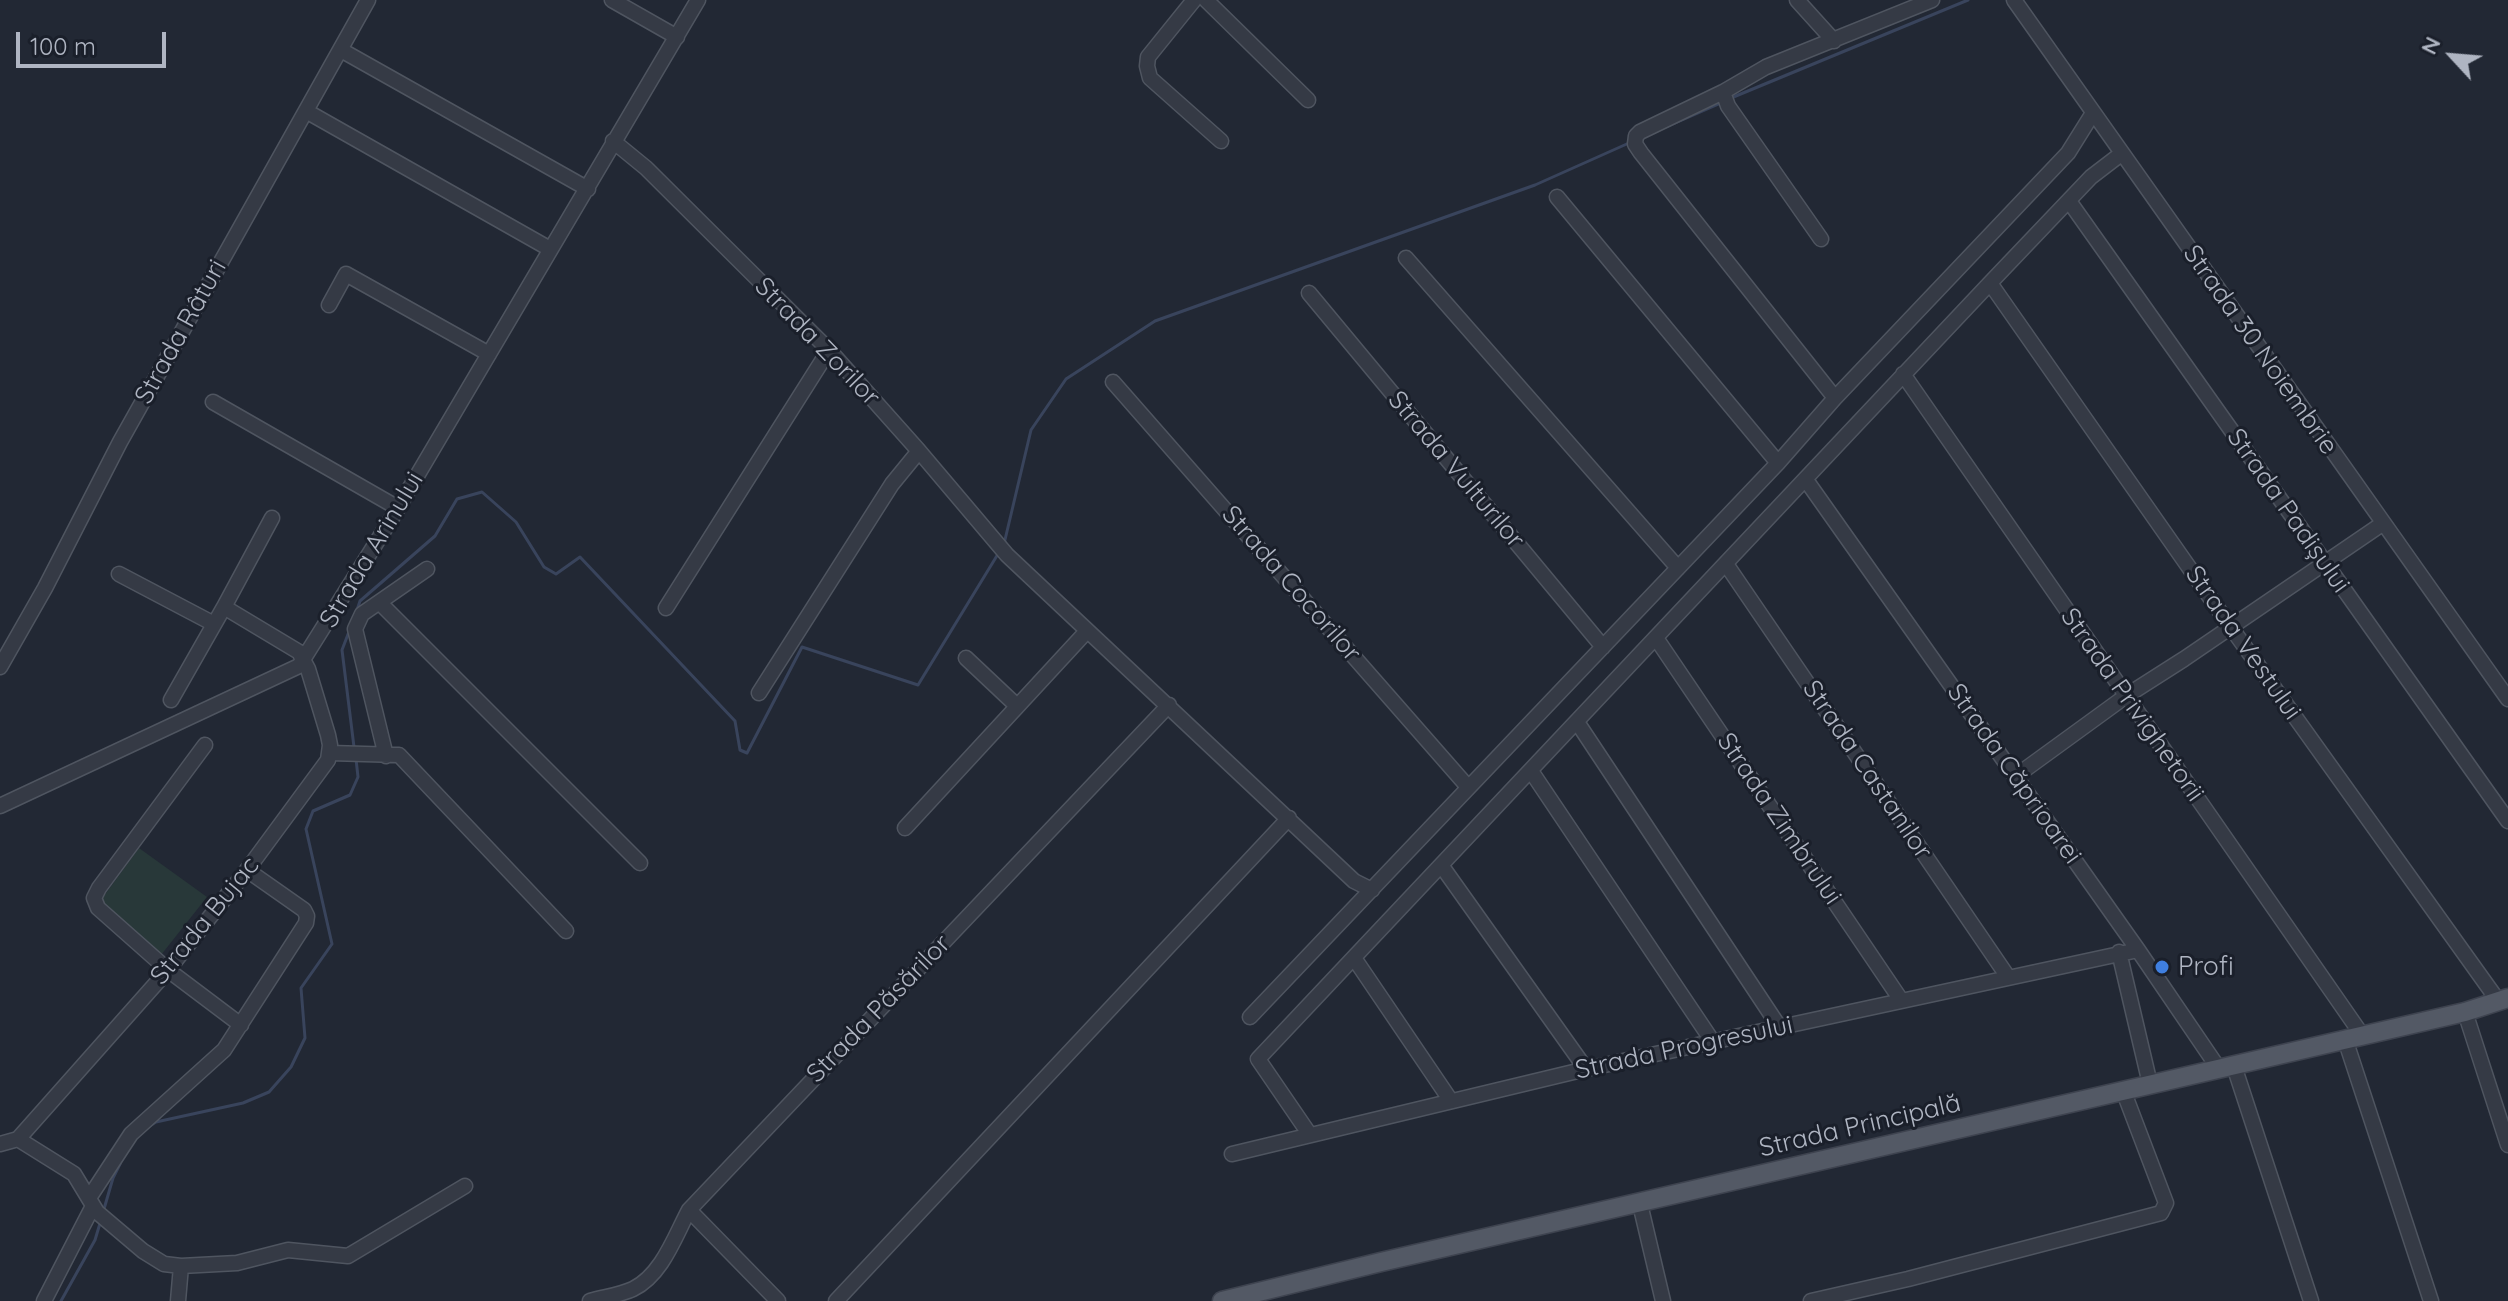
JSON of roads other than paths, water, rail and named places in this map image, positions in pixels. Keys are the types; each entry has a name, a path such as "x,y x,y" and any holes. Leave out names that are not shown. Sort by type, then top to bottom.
{"main road":[{"name":"Strada Principală","path":"1222,1301 2227,1068 2504,1000"}],"street":[{"name":"Strada Râturi","path":"0,667 45,588 127,429 368,0"},
{"path":"612,0 677,37"},
{"name":"Strada Arinului","path":"224,607 295,648 304,660 398,508 698,0"},
{"path":"1194,0 1148,57 1148,73 1221,141"},
{"path":"1206,0 1308,100"},
{"path":"1797,0 1834,41"},
{"path":"1835,398 1638,144 1640,132 1726,99 1766,67 1932,0"},
{"name":"Strada 30 Noiembrie","path":"2014,0 2508,699"},
{"path":"341,50 588,189"},
{"path":"1726,99 1821,239"},
{"path":"306,111 550,249"},
{"path":"1250,1017 1778,463 1835,398 2068,153 2093,113"},
{"name":"Strada Zorilor","path":"613,141 646,168 829,350 1007,555 1354,881 1372,890"},
{"path":"1310,1135 1258,1059 1903,374 2091,177 2121,154"},
{"path":"1557,197 1778,463"},
{"name":"Strada Padișului","path":"2069,201 2508,821"},
{"path":"1406,258 1678,568"},
{"path":"329,305 346,274 489,354"},
{"name":"Strada Vestului","path":"1990,283 2230,626 2504,1000"},
{"name":"Strada Vulturilor","path":"1309,293 1603,647"},
{"path":"666,608 829,350"},
{"name":"Strada Privighetorii","path":"1903,374 2126,696 2353,1037 2431,1301"},
{"name":"Strada Cocorilor","path":"1113,382 1468,787"},
{"path":"213,402 398,508"},
{"path":"759,693 892,484 919,451"},
{"name":"Strada Căprioarei","path":"1806,480 2138,950 2227,1068 2311,1301"},
{"path":"171,700 272,518"},
{"path":"2016,776 2126,696 2382,524"},
{"name":"Strada Castanilor","path":"1726,564 2008,977"},
{"path":"386,756 355,629 362,614 427,569"},
{"path":"119,574 214,624"},
{"path":"380,603 640,863"},
{"path":"905,828 1087,631"},
{"name":"Strada Zimbrului","path":"1656,638 1901,1000"},
{"path":"966,658 1017,706"},
{"path":"0,806 293,670 304,660 328,735 330,753 399,755 566,931"},
{"name":"Strada Păsărilor","path":"590,1301 633,1289 649,1279 689,1210 1169,705"},
{"path":"1577,722 1780,1028"},
{"path":"205,745 94,898 98,908 168,970 241,1025"},
{"name":"Strada Bujac","path":"18,1139 168,970 247,870 328,760 330,753"},
{"path":"1531,771 1713,1042"},
{"path":"836,1301 1289,818"},
{"path":"1441,865 1586,1069"},
{"path":"44,1301 131,1134 224,1050 303,929 307,916 304,910 247,870"},
{"name":"Strada Progresului","path":"1232,1154 1586,1069 2138,950"},
{"path":"2119,952 2150,1084"},
{"path":"1354,958 1451,1101"},
{"path":"2465,1012 2508,1145"},
{"path":"1811,1301 2161,1213 2166,1203 2123,1090"},
{"path":"0,1144 18,1139 74,1174 93,1205 110,1222 164,1264 181,1266 237,1263 288,1250 348,1256 465,1186"},
{"path":"1640,1204 1663,1301"},
{"path":"689,1210 778,1301"},
{"path":"178,1301 181,1266"}],"waterway":[{"path":"1731,98 1968,0"},
{"path":"1666,127 1721,103"},
{"path":"1004,544 1031,430 1066,379 1155,321 1535,185 1629,143"},
{"path":"357,610 360,601 435,536 457,499 482,492 516,522 544,567 556,574 580,557 735,721 740,750 747,753 802,647 918,685 998,554"},
{"path":"350,629 342,650 354,747"},
{"path":"148,1127 156,1122 243,1103 269,1092 291,1067 305,1038 301,988 332,944 306,829 313,811 350,795 358,777 356,759"},
{"path":"104,1209 120,1164"},
{"path":"61,1301 95,1240 101,1220"}],"place":[{"name":"Profi","path":"2162,967"}]}
